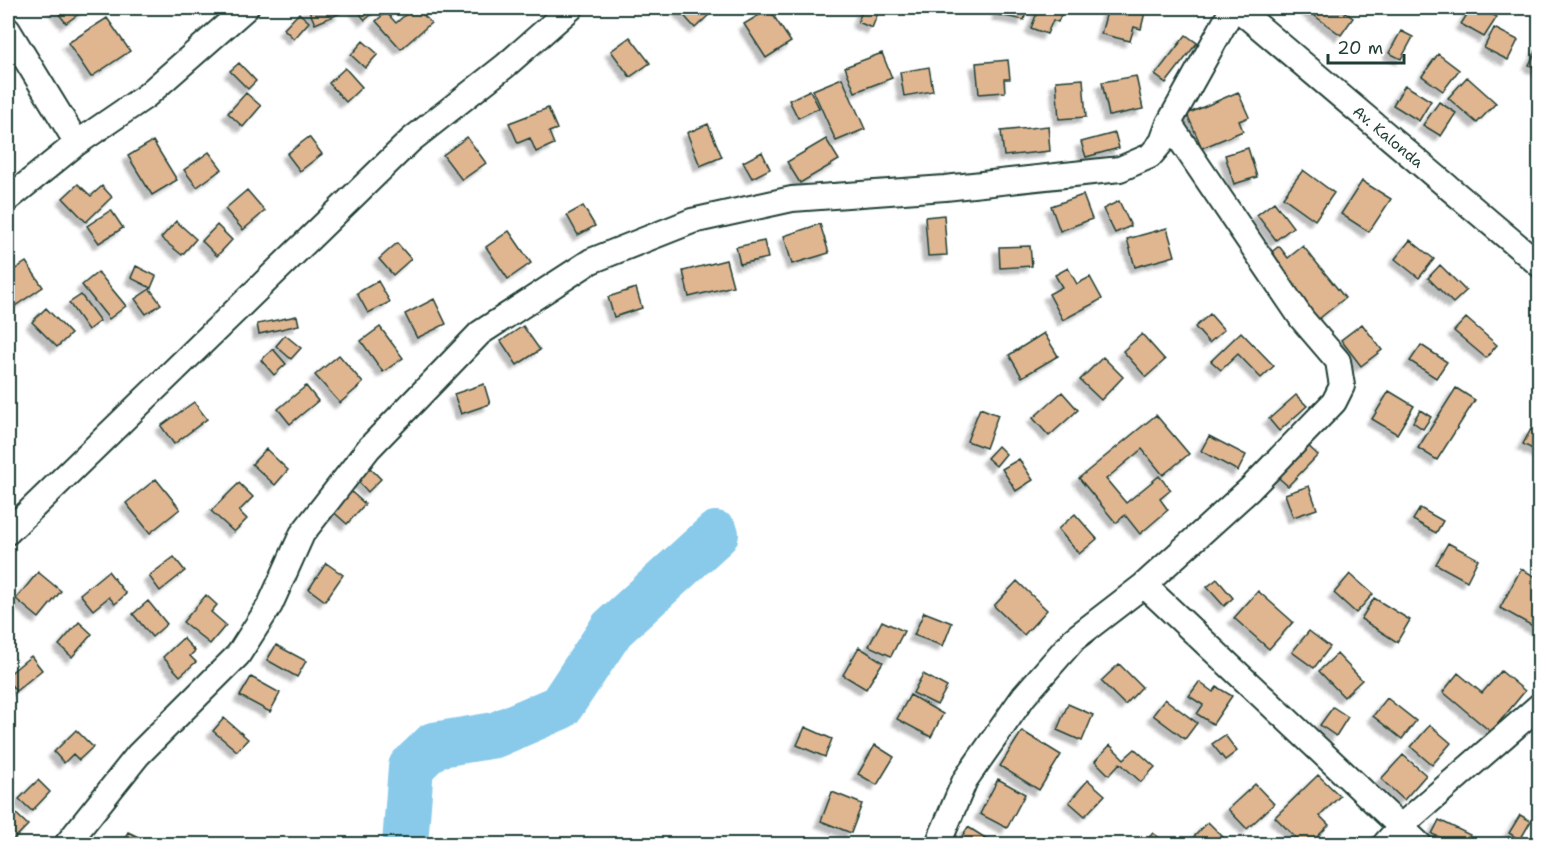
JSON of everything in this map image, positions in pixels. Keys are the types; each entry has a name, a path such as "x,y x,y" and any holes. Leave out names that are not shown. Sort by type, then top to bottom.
{"street":[{"path":"8,200 76,143 146,96 246,8"},
{"path":"8,532 411,140 505,66 571,8"},
{"path":"67,844 138,755 238,655 270,605 302,534 369,448 480,333 591,261 692,222 792,199 945,188 1120,169 1150,156 1162,142 1169,123 1235,8"},
{"name":"Av. Kalonda","path":"1235,8 1539,265"},
{"path":"8,30 76,143"},
{"path":"938,844 964,780 1024,696 1074,639 1144,585 1250,489 1334,402 1342,386 1338,362 1302,319 1169,123"},
{"path":"1144,585 1393,836 1419,844"},
{"path":"1393,836 1539,705"}],"building":[{"path":"54,8 87,8 66,23"},
{"path":"308,8 338,8 341,13 315,24"},
{"path":"355,8 379,8 365,20"},
{"path":"413,8 417,8 431,23 401,49 376,21 386,12 396,23"},
{"path":"681,8 704,8 710,14 695,28 679,10"},
{"path":"863,8 880,8 872,28 858,22"},
{"path":"999,8 1027,8 1024,20 998,15"},
{"path":"1039,8 1063,10 1058,22 1053,20 1047,34 1031,28"},
{"path":"1108,8 1146,8 1141,29 1134,27 1130,41 1101,34"},
{"path":"1311,8 1339,8 1353,18 1341,35 1308,11"},
{"path":"1471,8 1481,8 1497,17 1484,37 1461,24"},
{"path":"769,9 791,42 766,58 744,24"},
{"path":"299,13 309,22 294,39 284,29"},
{"path":"107,18 130,51 91,77 68,43"},
{"path":"1494,28 1518,40 1508,60 1484,48"},
{"path":"1401,31 1413,37 1401,59 1389,53"},
{"path":"1186,35 1197,43 1166,83 1155,75"},
{"path":"630,37 650,63 630,77 611,51"},
{"path":"363,41 378,54 365,68 351,55"},
{"path":"1540,44 1540,70 1529,65"},
{"path":"882,53 892,78 855,92 845,67"},
{"path":"1438,54 1459,70 1443,91 1422,76"},
{"path":"1008,60 1010,79 1004,79 1005,92 979,94 976,63"},
{"path":"239,63 256,81 248,89 230,71"},
{"path":"929,67 933,91 904,96 900,72"},
{"path":"345,68 362,87 346,102 329,83"},
{"path":"1136,76 1143,109 1109,116 1102,82"},
{"path":"1467,77 1496,103 1477,123 1448,98"},
{"path":"842,78 865,129 836,141 813,90"},
{"path":"1083,79 1086,117 1059,119 1056,81"},
{"path":"1405,85 1431,101 1419,121 1393,105"},
{"path":"810,90 819,108 798,118 789,100"},
{"path":"1238,92 1249,117 1239,121 1243,131 1202,148 1187,114"},
{"path":"246,93 261,106 243,127 228,113"},
{"path":"1439,102 1456,113 1441,136 1423,125"},
{"path":"548,108 557,129 549,132 554,144 536,152 530,138 518,143 509,123"},
{"path":"708,124 722,157 700,166 687,133"},
{"path":"1048,126 1050,151 1004,156 1001,131"},
{"path":"1115,133 1119,148 1086,157 1081,142"},
{"path":"309,137 322,154 300,171 287,154"},
{"path":"467,137 486,163 462,180 443,155"},
{"path":"826,139 839,160 800,183 787,162"},
{"path":"153,141 177,180 152,195 128,156"},
{"path":"1248,148 1257,177 1234,184 1225,155"},
{"path":"209,152 222,169 197,187 184,170"},
{"path":"762,152 770,169 752,178 743,162"},
{"path":"1303,170 1334,193 1315,220 1283,197"},
{"path":"1362,181 1391,199 1369,232 1341,214"},
{"path":"78,184 91,196 102,186 112,197 86,222 63,198"},
{"path":"247,190 265,211 243,230 225,209"},
{"path":"1083,195 1092,219 1060,231 1051,206"},
{"path":"1119,201 1131,226 1115,233 1103,209"},
{"path":"1274,202 1293,227 1276,240 1257,215"},
{"path":"583,206 595,226 578,235 567,215"},
{"path":"111,210 123,228 99,243 87,226"},
{"path":"944,215 947,255 928,256 925,217"},
{"path":"176,221 196,239 182,255 161,238"},
{"path":"820,224 829,253 792,264 784,236"},
{"path":"217,225 232,240 217,256 202,241"},
{"path":"1167,228 1175,256 1135,267 1127,239"},
{"path":"509,231 531,263 508,279 486,247"},
{"path":"1410,240 1434,259 1419,278 1395,259"},
{"path":"764,241 768,258 740,264 736,247"},
{"path":"397,243 411,259 393,275 379,259"},
{"path":"1030,246 1032,266 1000,268 999,247"},
{"path":"1279,246 1288,258 1303,246 1345,298 1315,322 1263,259"},
{"path":"726,260 733,286 689,297 683,271"},
{"path":"26,262 43,287 12,308 8,301 8,274"},
{"path":"1440,265 1466,291 1453,303 1428,278"},
{"path":"136,266 156,276 151,288 131,278"},
{"path":"1068,268 1077,284 1090,277 1102,299 1063,320 1049,294 1062,287 1055,275"},
{"path":"98,272 126,306 109,319 82,285"},
{"path":"378,281 390,302 368,313 357,293"},
{"path":"636,288 642,308 614,317 608,297"},
{"path":"150,289 161,304 146,314 135,299"},
{"path":"81,295 100,321 88,330 69,303"},
{"path":"434,299 446,324 417,338 405,314"},
{"path":"46,308 71,334 57,347 32,322"},
{"path":"1210,314 1224,330 1209,343 1195,327"},
{"path":"297,316 299,325 259,334 257,324"},
{"path":"1466,318 1497,345 1486,358 1454,331"},
{"path":"1362,324 1382,350 1361,366 1341,340"},
{"path":"523,326 540,350 517,365 501,341"},
{"path":"380,327 403,358 383,372 361,341"},
{"path":"1241,332 1274,366 1261,378 1238,354 1221,370 1211,361"},
{"path":"1044,333 1058,356 1022,377 1009,355"},
{"path":"1142,334 1165,360 1146,377 1123,351"},
{"path":"285,335 301,348 291,359 276,346"},
{"path":"1421,345 1447,362 1436,378 1410,361"},
{"path":"273,349 286,364 274,375 261,360"},
{"path":"339,355 363,383 340,403 315,375"},
{"path":"1103,357 1123,377 1101,400 1080,380"},
{"path":"484,384 490,404 461,414 454,394"},
{"path":"306,386 318,401 290,424 278,409"},
{"path":"1456,388 1475,400 1437,460 1418,448"},
{"path":"1389,391 1414,406 1397,434 1372,419"},
{"path":"1062,392 1078,410 1049,436 1033,418"},
{"path":"1296,395 1307,406 1279,431 1269,419"},
{"path":"194,402 207,419 174,444 161,426"},
{"path":"980,408 998,415 986,448 967,441"},
{"path":"1420,410 1431,417 1423,429 1413,422"},
{"path":"1156,415 1189,454 1163,475 1142,449 1106,479 1126,503 1159,476 1171,490 1160,499 1168,510 1140,534 1125,515 1116,523 1079,478"},
{"path":"1531,429 1540,433 1540,453 1523,444"},
{"path":"1209,436 1246,455 1238,471 1201,451"},
{"path":"1303,441 1318,455 1288,486 1273,473"},
{"path":"998,446 1006,454 996,466 987,458"},
{"path":"266,449 288,470 275,485 252,464"},
{"path":"1019,459 1033,480 1016,491 1002,469"},
{"path":"369,467 381,479 368,492 356,479"},
{"path":"156,479 180,509 150,533 126,503"},
{"path":"239,483 253,497 239,511 247,519 234,532 211,511"},
{"path":"1309,486 1317,509 1293,517 1285,494"},
{"path":"347,488 365,504 347,524 329,508"},
{"path":"1420,508 1443,521 1436,533 1413,520"},
{"path":"1075,514 1097,539 1079,554 1058,529"},
{"path":"1448,543 1478,559 1467,581 1436,564"},
{"path":"174,557 185,571 160,591 149,576"},
{"path":"326,563 343,575 325,601 309,589"},
{"path":"1521,569 1540,579 1538,629 1500,608"},
{"path":"108,571 126,594 115,604 109,597 93,610 80,594"},
{"path":"38,572 61,591 39,618 16,599"},
{"path":"1350,574 1373,594 1356,613 1334,593"},
{"path":"1217,579 1233,598 1224,606 1207,587"},
{"path":"1017,581 1047,610 1024,635 994,606"},
{"path":"1258,591 1293,622 1269,649 1234,618"},
{"path":"206,595 217,605 211,612 226,625 210,644 183,622"},
{"path":"1374,598 1410,620 1397,642 1361,619"},
{"path":"148,601 167,624 152,637 133,614"},
{"path":"924,612 952,623 943,646 914,635"},
{"path":"882,621 904,631 891,656 869,646"},
{"path":"79,622 92,634 72,657 59,645"},
{"path":"1309,631 1330,647 1314,668 1292,652"},
{"path":"183,638 195,651 190,656 196,662 180,676 163,657"},
{"path":"276,645 306,661 297,677 267,660"},
{"path":"859,647 883,662 866,689 843,675"},
{"path":"1337,654 1362,680 1344,697 1319,671"},
{"path":"31,656 42,670 16,691 8,681 8,675"},
{"path":"1119,664 1142,687 1125,705 1101,681"},
{"path":"1501,671 1525,691 1491,732 1443,692 1458,673 1482,693"},
{"path":"923,674 947,687 937,705 913,693"},
{"path":"251,677 280,693 270,712 240,696"},
{"path":"1199,682 1213,692 1217,687 1232,696 1213,724 1197,714 1203,705 1189,696"},
{"path":"910,695 943,714 931,737 897,719"},
{"path":"1387,698 1416,721 1402,739 1373,716"},
{"path":"1165,699 1197,723 1185,739 1153,715"},
{"path":"1068,704 1093,715 1082,741 1057,730"},
{"path":"1333,707 1348,717 1336,736 1320,725"},
{"path":"224,718 248,739 237,751 213,731"},
{"path":"1430,725 1451,743 1432,765 1411,747"},
{"path":"805,727 832,739 825,757 797,745"},
{"path":"76,730 93,747 79,760 73,754 64,763 54,752"},
{"path":"1022,731 1061,755 1039,790 1000,766"},
{"path":"1225,735 1237,751 1225,760 1212,744"},
{"path":"875,745 894,757 877,785 858,774"},
{"path":"1110,745 1124,759 1135,749 1155,767 1141,782 1120,763 1109,775 1095,761"},
{"path":"1403,755 1426,775 1404,800 1381,779"},
{"path":"1318,775 1340,796 1320,816 1329,825 1310,844 1302,844 1275,817"},
{"path":"998,779 1025,794 1007,828 980,814"},
{"path":"38,780 50,792 32,811 19,799"},
{"path":"1088,780 1105,795 1085,816 1069,802"},
{"path":"1255,784 1274,804 1247,829 1228,809"},
{"path":"832,792 862,804 851,833 821,821"},
{"path":"12,810 28,825 14,839 20,844 8,844 8,815"},
{"path":"1520,815 1531,821 1520,840 1509,833"},
{"path":"1439,820 1470,835 1465,844 1455,844 1432,834"},
{"path":"1208,822 1226,840 1222,844 1187,844"},
{"path":"968,827 995,844 957,844"},
{"path":"128,832 153,844 121,844"},
{"path":"1153,833 1168,844 1143,844"}],"waterway":[{"path":"405,844 411,767 434,745 495,735 560,707 612,629 716,534"}]}
